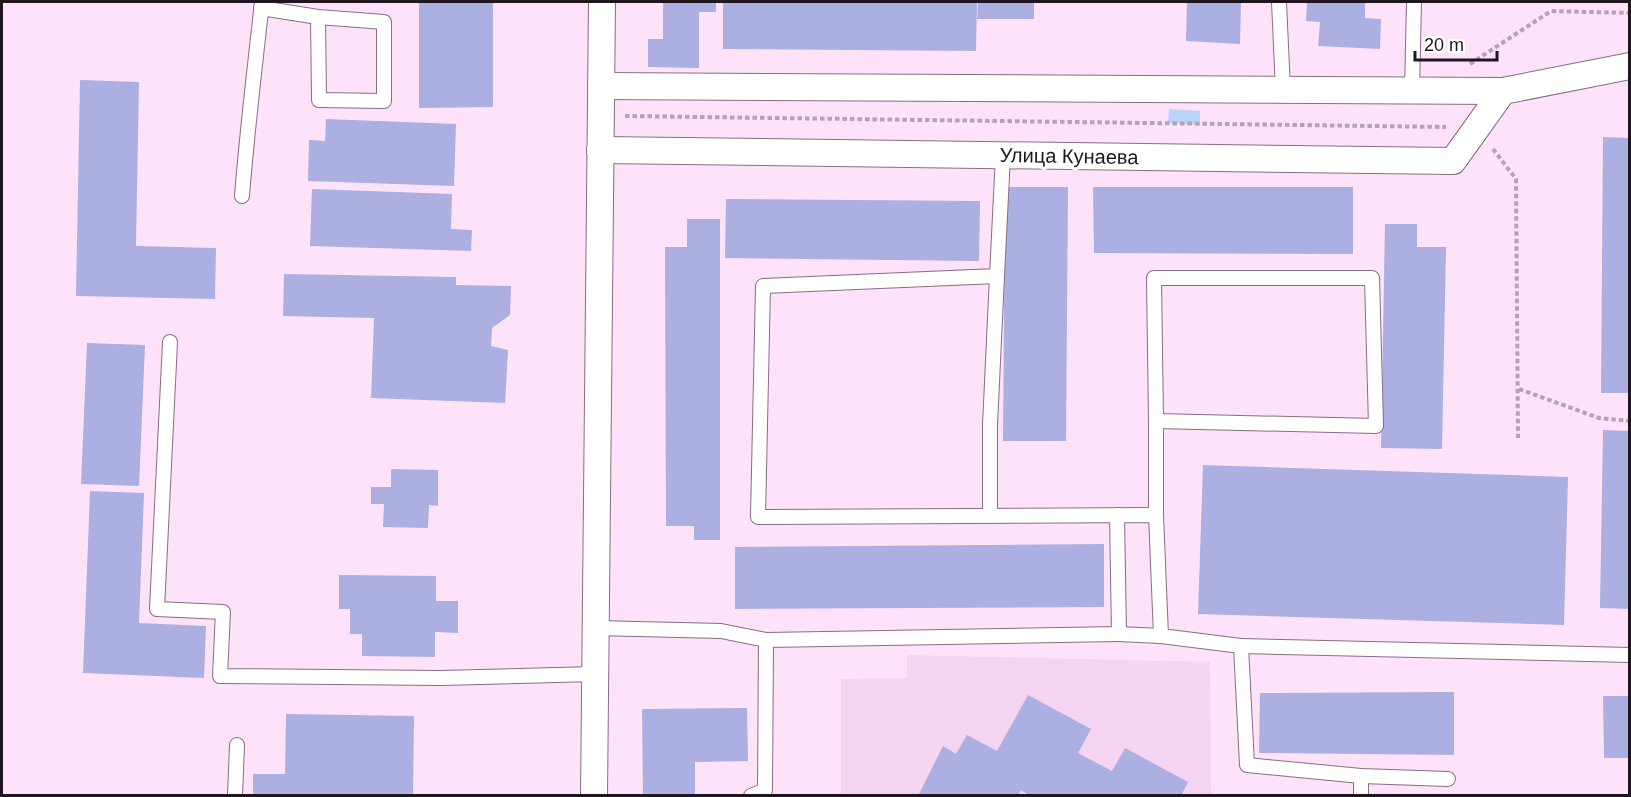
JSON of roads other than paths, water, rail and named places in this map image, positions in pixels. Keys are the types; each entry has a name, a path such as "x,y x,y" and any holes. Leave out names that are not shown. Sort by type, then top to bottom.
{"street":[{"path":"594,795 602,2"},
{"path":"601,86 1503,91 1629,66"},
{"name":"Улица Кунаева","path":"600,150 1453,161 1503,91"}],"lane":[{"path":"1280,2 1283,90"},
{"path":"1412,91 1413,2"},
{"path":"242,196 250,93 260,37 261,5 318,17 384,22 384,101 319,100 318,17"},
{"path":"990,515 990,425 1003,155"},
{"path":"997,276 763,285 758,517 1156,515"},
{"path":"1156,422 1376,426 1372,278 1154,278 1156,515 1161,636"},
{"path":"170,342 157,609 223,612 220,676 441,678 595,674"},
{"path":"1117,515 1119,634"},
{"path":"595,628 721,631 766,640 1119,634 1161,636 1241,646 1629,655"},
{"path":"751,795 765,790 766,640"},
{"path":"1241,646 1247,765 1361,776 1448,779"},
{"path":"235,795 237,744"},
{"path":"1361,776 1361,795"}],"water":[{"path":"1169,109 1200,111 1200,125 1168,123"}]}
